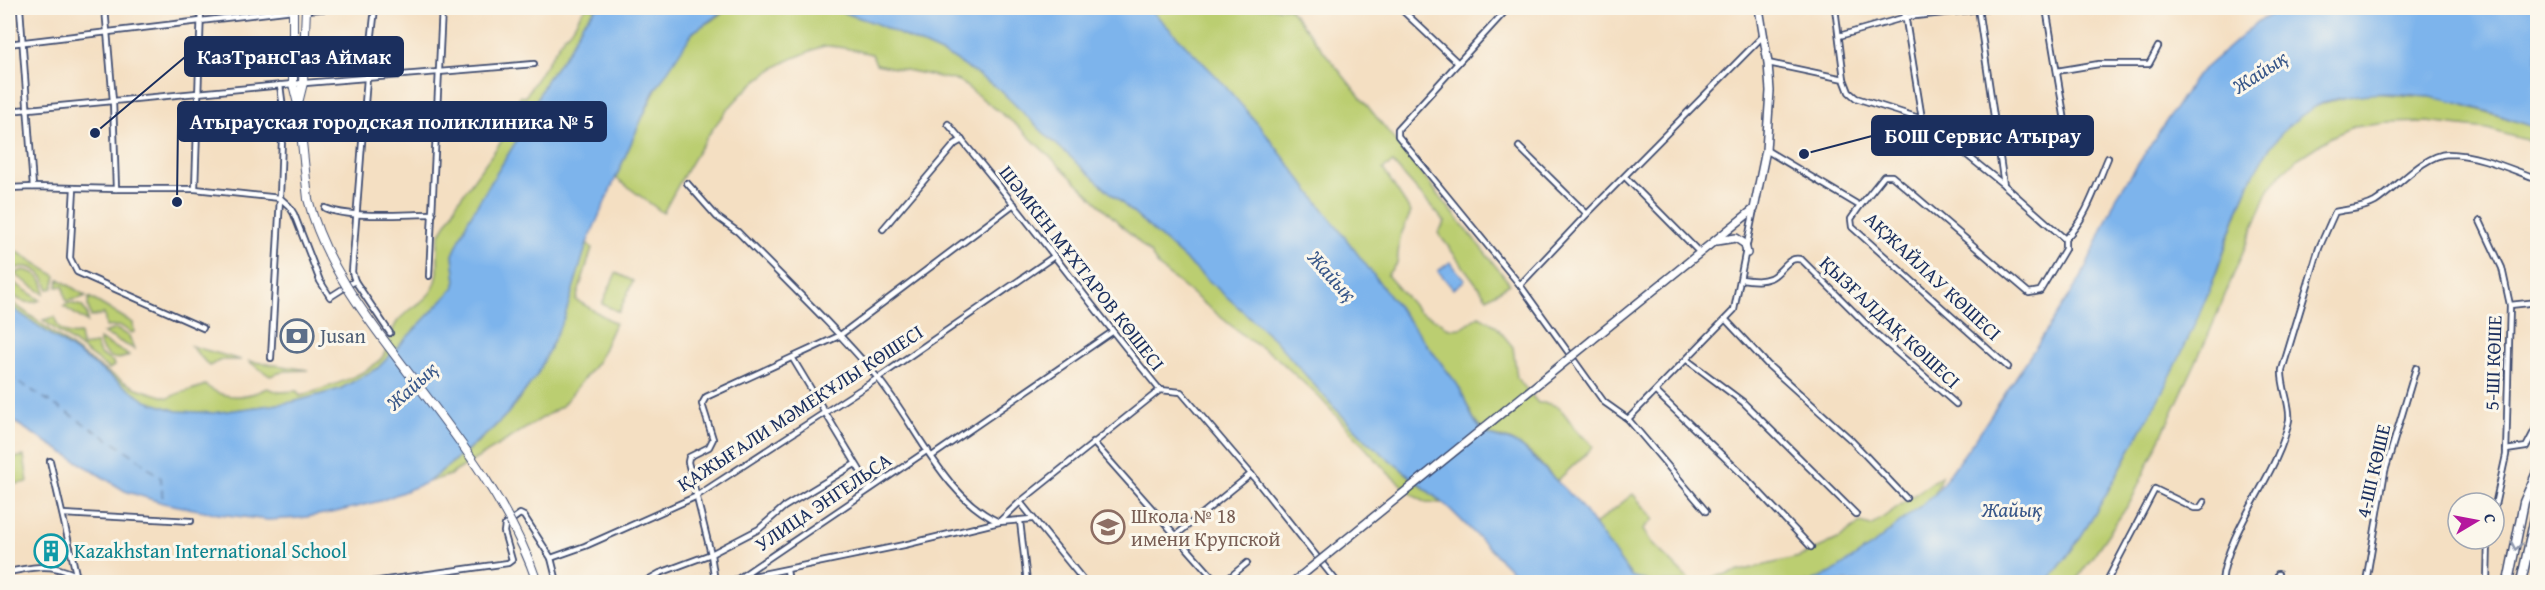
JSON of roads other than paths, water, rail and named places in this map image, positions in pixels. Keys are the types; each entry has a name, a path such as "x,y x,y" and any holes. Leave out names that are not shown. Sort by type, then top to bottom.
{"highway":[{"path":"2508,582 2524,502 2538,470"},
{"path":"2521,582 2538,504"}],"main road":[{"path":"1293,582 1754,209 1766,150 1770,90 1759,8"},
{"path":"293,9 293,84 298,104 308,199 324,248 367,319 470,458 527,552 537,582"},
{"path":"298,104 303,83 306,9"},
{"path":"1714,241 1736,238 1745,244 1747,253"}],"street":[{"path":"20,8 33,187"},
{"path":"105,8 113,101 116,189"},
{"path":"195,189 201,8"},
{"path":"306,9 336,8"},
{"path":"375,8 367,78 352,272 355,281 390,333"},
{"path":"429,276 442,8"},
{"path":"1400,8 1458,63"},
{"path":"1508,8 1397,132 1405,145 1520,285 1604,402 1628,419 1706,511"},
{"path":"1835,8 1844,79 1850,92 1856,98 1922,119 2004,184 2065,239"},
{"path":"1904,8 1922,119"},
{"path":"1978,8 2004,184"},
{"path":"1839,36 1906,17 1990,8"},
{"path":"2046,8 2066,127"},
{"path":"8,44 293,9"},
{"path":"1520,285 1764,35"},
{"path":"2057,71 2099,64 2149,64 2158,47"},
{"path":"1768,63 1844,79"},
{"path":"8,111 534,64"},
{"path":"271,358 283,108 280,85"},
{"name":"ШӘМКЕН МҰХТАРОВ КӨШЕСІ","path":"948,124 1160,390 1181,392 1251,474 1337,582"},
{"path":"883,229 956,144 962,141"},
{"path":"1519,147 1587,214"},
{"name":"АҚЖАЙЛАУ КӨШЕСІ","path":"1766,150 1860,206 1851,219 1852,227 2008,366"},
{"path":"2222,582 2233,545 2285,437 2289,417 2281,385 2282,370 2319,248 2335,212 2363,208 2375,202 2430,160 2446,154 2466,156 2538,179"},
{"path":"1860,206 1884,177 1892,176 2029,293 2040,291 2065,249 2065,239 2073,231 2086,208 2108,158"},
{"path":"1625,177 1700,253"},
{"path":"687,183 717,217 738,232 878,378 962,496 989,518 999,522"},
{"path":"8,189 33,187 195,189 280,198 294,214 320,281 330,297 355,281"},
{"path":"74,188 70,258 77,272 203,328"},
{"path":"715,582 711,554 688,462 689,457 709,447 713,440 702,404 706,398 839,336 1014,204"},
{"path":"325,208 333,212 433,214"},
{"path":"1628,419 1734,310 1754,209"},
{"name":"5-ШI КӨШЕ","path":"2480,220 2502,268 2510,305 2506,450 2498,491"},
{"name":"ҚАЖЫҒАЛИ МӘМЕКҰЛЫ КӨШЕСІ","path":"551,558 585,546 695,497 878,378 1053,257"},
{"name":"ҚЫЗҒАЛДАҚ КӨШЕСІ","path":"1741,279 1760,281 1773,277 1791,259 1796,257 1802,260 1876,334 1956,404"},
{"path":"2510,305 2538,302"},
{"path":"1726,320 1768,365 1850,440 1906,498"},
{"path":"932,456 1112,332"},
{"path":"793,359 870,487"},
{"path":"1687,360 1743,402 1856,514"},
{"name":"4-ШI КӨШЕ","path":"2366,582 2385,471 2416,368"},
{"path":"999,522 1093,442 1160,390"},
{"path":"1656,392 1744,476 1811,547"},
{"path":"2506,450 2526,447 2538,424"},
{"path":"1093,442 1217,582"},
{"name":"УЛИЦА ЭНГЕЛЬСА","path":"736,580 870,487 928,450"},
{"path":"50,460 76,574"},
{"path":"644,582 660,573 711,554 759,529 784,507 855,464"},
{"path":"1175,536 1251,474"},
{"path":"2108,582 2155,489 2194,508 2200,508 2204,502"},
{"path":"1020,502 1083,581"},
{"path":"63,514 191,521"},
{"path":"372,582 407,580 508,564 512,560 504,532 505,525 520,514 524,516 551,558 557,582"},
{"path":"724,582 999,522 1032,519"},
{"path":"1020,521 1028,582"},
{"path":"2487,582 2488,551"},
{"path":"2526,558 2538,557"},
{"path":"1224,582 1247,563"},
{"path":"8,572 27,568 57,567 91,582"},
{"path":"787,570 789,582"},
{"path":"2277,582 2278,574"},
{"path":"1069,582 1083,581"}],"water":[{"name":"Жайық","path":"597,8 728,8 693,32 653,93 587,243 565,316 537,375 508,413 491,430 428,482 380,501 300,518 268,520 219,514 163,503 125,491 8,418 8,305 146,401 177,411 213,413 293,402 340,389 378,368 454,288 456,281 453,255 468,220 514,145 547,79 566,54 583,23"},
{"name":"Жайық","path":"830,8 1149,8 1218,78 1262,129 1457,384 1478,426 1488,434 1513,442 1523,448 1577,501 1631,576 1650,582 1523,582 1449,508 1368,442 1274,339 1047,136 999,89 952,58 875,23"},
{"name":"Жайық","path":"2289,8 2537,8 2537,128 2491,112 2444,100 2396,93 2333,99 2301,116 2281,134 2265,155 2252,178 2206,299 2170,377 2091,520 2047,582 1810,582 1831,573 1874,544 1935,494 1978,435 2081,278 2117,196 2196,76 2260,20"},
{"path":"1450,262 1465,280 1453,289 1438,271"}],"place":[{"name":"КазТрансГаз Аймак","path":"95,133"},
{"name":"БОШ Сервис Атырау","path":"1804,154"},
{"name":"Атырауская городская поликлиника № 5","path":"177,202"},
{"name":"Jusan","path":"297,336"},
{"name":"Школа № 18 имени Крупской","path":"1108,527"},
{"name":"Kazakhstan International School","path":"51,551"}]}
